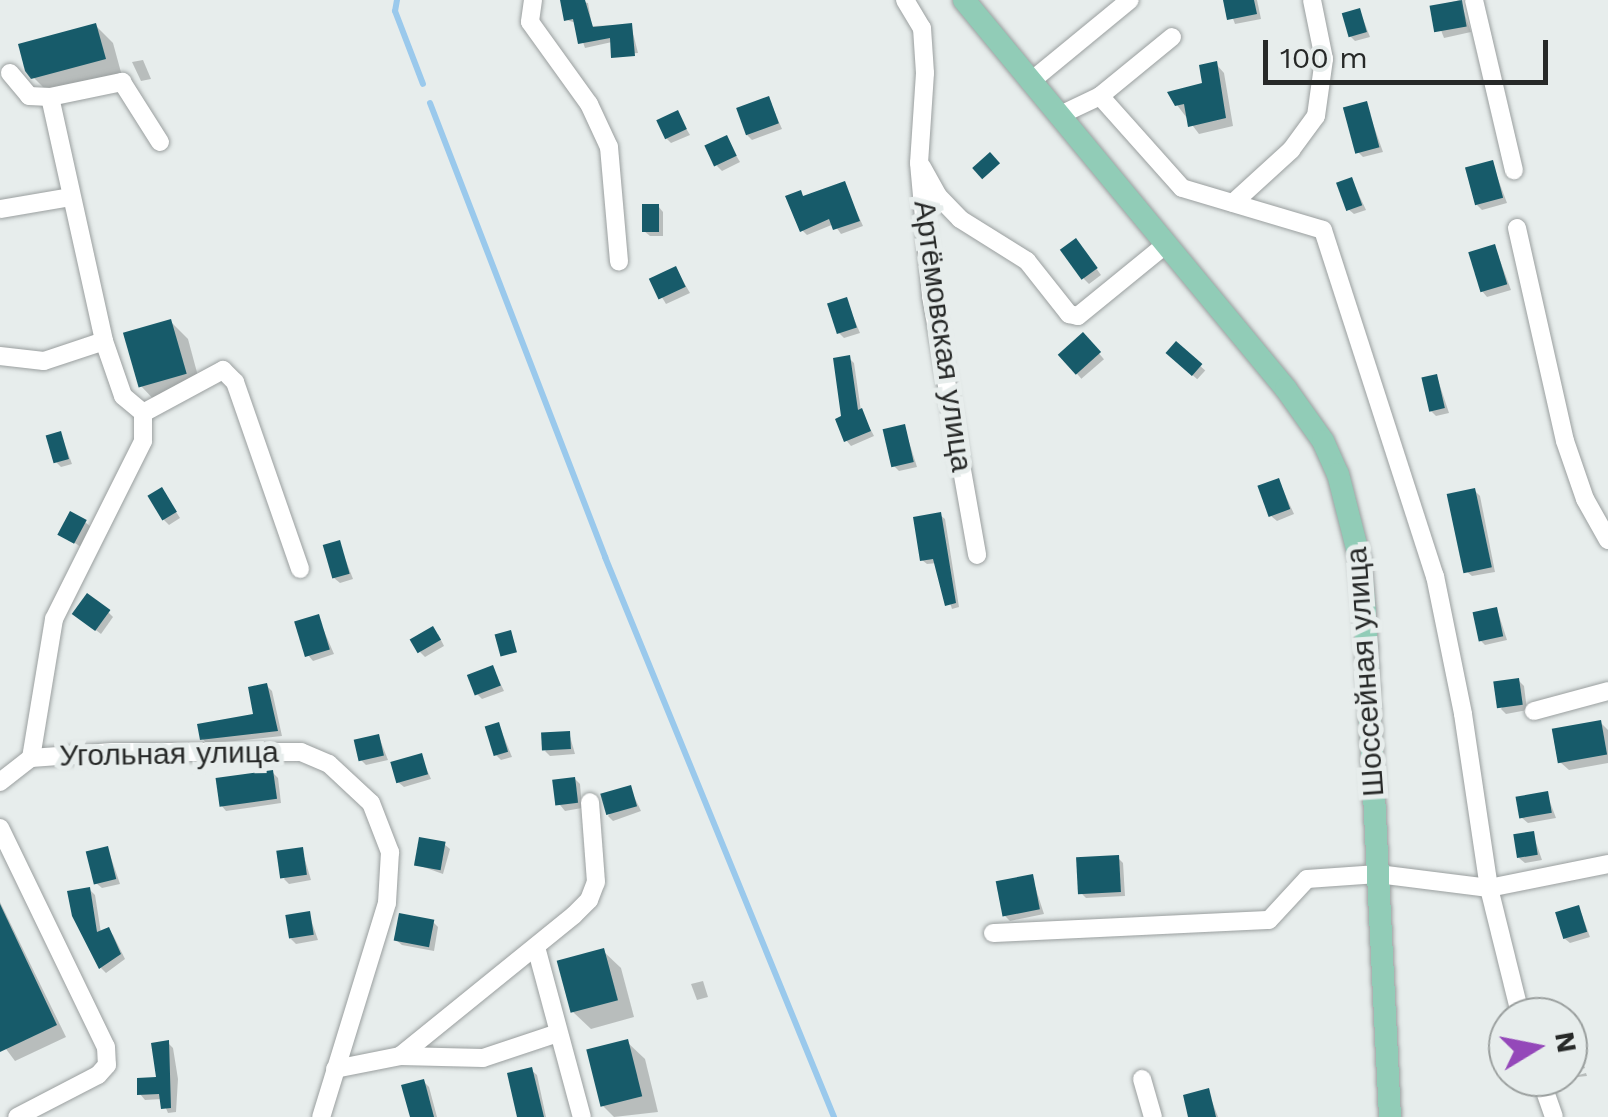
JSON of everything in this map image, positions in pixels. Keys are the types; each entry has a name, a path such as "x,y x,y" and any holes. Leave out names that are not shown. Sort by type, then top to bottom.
{"main road":[{"name":"Шоссейная улица","path":"964,0 1286,388 1322,441 1338,474 1360,560 1390,1117"}],"street":[{"path":"533,0 530,22 589,104 609,147 619,262"},
{"name":"Артёмовская улица","path":"906,0 922,28 925,73 919,162 931,296 977,555"},
{"path":"1233,203 1291,150 1316,116 1324,59 1312,0"},
{"path":"1474,0 1514,170"},
{"path":"1030,82 1124,2"},
{"path":"1058,116 1100,96 1172,37"},
{"path":"10,73 29,96 50,97 122,82 160,142"},
{"path":"1100,96 1182,188 1322,230 1434,576 1464,714 1489,888 1517,997"},
{"path":"50,97 104,341 123,396 143,413 222,370 235,382 300,569"},
{"path":"919,162 938,196 960,219 1026,261 1069,314 1078,316 1166,245"},
{"path":"0,209 70,196"},
{"path":"1517,228 1565,441 1585,499 1608,540"},
{"path":"0,356 44,361 104,341"},
{"name":"Угольная улица","path":"32,758 54,619 144,441 143,413"},
{"path":"1534,711 1608,691"},
{"name":"Угольная улица","path":"0,782 32,758 113,752 300,752 329,764 371,803 390,852 387,903 321,1117"},
{"path":"400,1056 494,976 536,948 589,900 597,865 590,802"},
{"path":"0,828 106,1047 106,1065 98,1076 17,1117"},
{"path":"993,933 1269,920 1306,879 1378,874 1489,888 1608,864"},
{"path":"536,948 582,1117"},
{"path":"334,1069 400,1056 483,1058 558,1032"},
{"path":"1142,1079 1153,1117"}],"building":[{"path":"560,0 585,0 593,27 632,23 635,56 611,58 610,38 578,44 573,19 564,21"},
{"path":"1223,0 1254,0 1257,14 1227,20"},
{"path":"1462,0 1467,27 1434,32 1430,6"},
{"path":"1360,8 1367,32 1349,37 1342,13"},
{"path":"96,23 106,59 31,79 18,44"},
{"path":"1217,61 1226,118 1188,127 1184,104 1175,106 1167,92 1202,83 1199,65"},
{"path":"769,96 779,123 746,135 736,108"},
{"path":"1367,101 1379,147 1355,154 1343,107"},
{"path":"678,110 687,129 665,139 656,120"},
{"path":"727,135 737,156 714,166 704,146"},
{"path":"990,152 1000,163 982,179 972,168"},
{"path":"1493,160 1503,198 1475,205 1465,168"},
{"path":"1352,177 1362,205 1346,211 1336,183"},
{"path":"845,181 860,221 833,230 829,219 800,232 785,196 801,190 803,196"},
{"path":"642,204 659,204 659,232 642,232"},
{"path":"1076,238 1098,268 1082,280 1060,250"},
{"path":"1495,244 1507,284 1481,292 1468,252"},
{"path":"676,266 686,287 659,300 649,279"},
{"path":"847,297 857,327 837,334 827,303"},
{"path":"171,319 187,374 139,388 123,333"},
{"path":"1083,332 1101,352 1076,375 1058,355"},
{"path":"1176,341 1202,364 1192,376 1166,353"},
{"path":"850,355 858,410 862,408 871,431 844,442 835,419 841,416 833,358"},
{"path":"1437,374 1445,408 1429,412 1421,378"},
{"path":"905,424 914,462 891,467 883,429"},
{"path":"61,431 69,459 54,463 46,435"},
{"path":"1279,478 1290,509 1269,517 1257,486"},
{"path":"162,487 177,512 162,521 147,496"},
{"path":"1475,488 1492,567 1463,573 1447,494"},
{"path":"70,511 87,520 74,544 57,535"},
{"path":"941,512 956,603 945,606 933,559 920,561 913,517"},
{"path":"340,540 350,574 332,579 323,545"},
{"path":"87,593 110,610 95,631 72,614"},
{"path":"1497,607 1503,636 1479,642 1473,612"},
{"path":"319,614 330,649 305,657 294,622"},
{"path":"433,626 441,640 418,653 410,640"},
{"path":"511,630 517,652 501,657 495,634"},
{"path":"493,665 501,686 475,696 467,675"},
{"path":"1519,678 1523,705 1497,708 1493,682"},
{"path":"267,683 278,731 200,740 197,724 253,714 248,687"},
{"path":"1601,720 1607,754 1558,763 1552,729"},
{"path":"499,722 508,752 494,756 485,726"},
{"path":"570,731 571,749 542,750 541,733"},
{"path":"379,734 384,755 359,761 354,740"},
{"path":"422,753 428,774 396,783 390,762"},
{"path":"273,770 277,799 220,807 216,778"},
{"path":"575,777 578,803 555,806 552,780"},
{"path":"631,785 637,806 606,815 600,794"},
{"path":"1548,791 1552,813 1519,818 1516,797"},
{"path":"1534,831 1538,855 1517,858 1513,834"},
{"path":"419,837 446,842 441,870 414,866"},
{"path":"108,846 116,879 94,885 86,852"},
{"path":"303,847 307,875 280,878 276,851"},
{"path":"1119,855 1121,892 1078,894 1076,857"},
{"path":"1033,874 1040,909 1003,917 996,881"},
{"path":"90,887 97,932 109,927 121,954 99,969 72,916 67,891"},
{"path":"0,904 57,1025 0,1052"},
{"path":"1579,905 1587,932 1563,939 1555,912"},
{"path":"310,911 314,935 289,939 285,915"},
{"path":"399,913 434,920 429,947 394,940"},
{"path":"604,948 618,1000 571,1013 557,961"},
{"path":"628,1039 642,1096 601,1107 586,1049"},
{"path":"169,1040 171,1108 161,1109 159,1094 137,1095 137,1078 156,1077 151,1043"},
{"path":"532,1067 544,1117 517,1117 507,1073"},
{"path":"424,1079 434,1117 410,1117 401,1085"},
{"path":"1209,1088 1216,1117 1188,1117 1183,1095"}],"waterway":[{"path":"397,0 395,11 423,84"},
{"path":"430,103 605,557 834,1117"}]}
